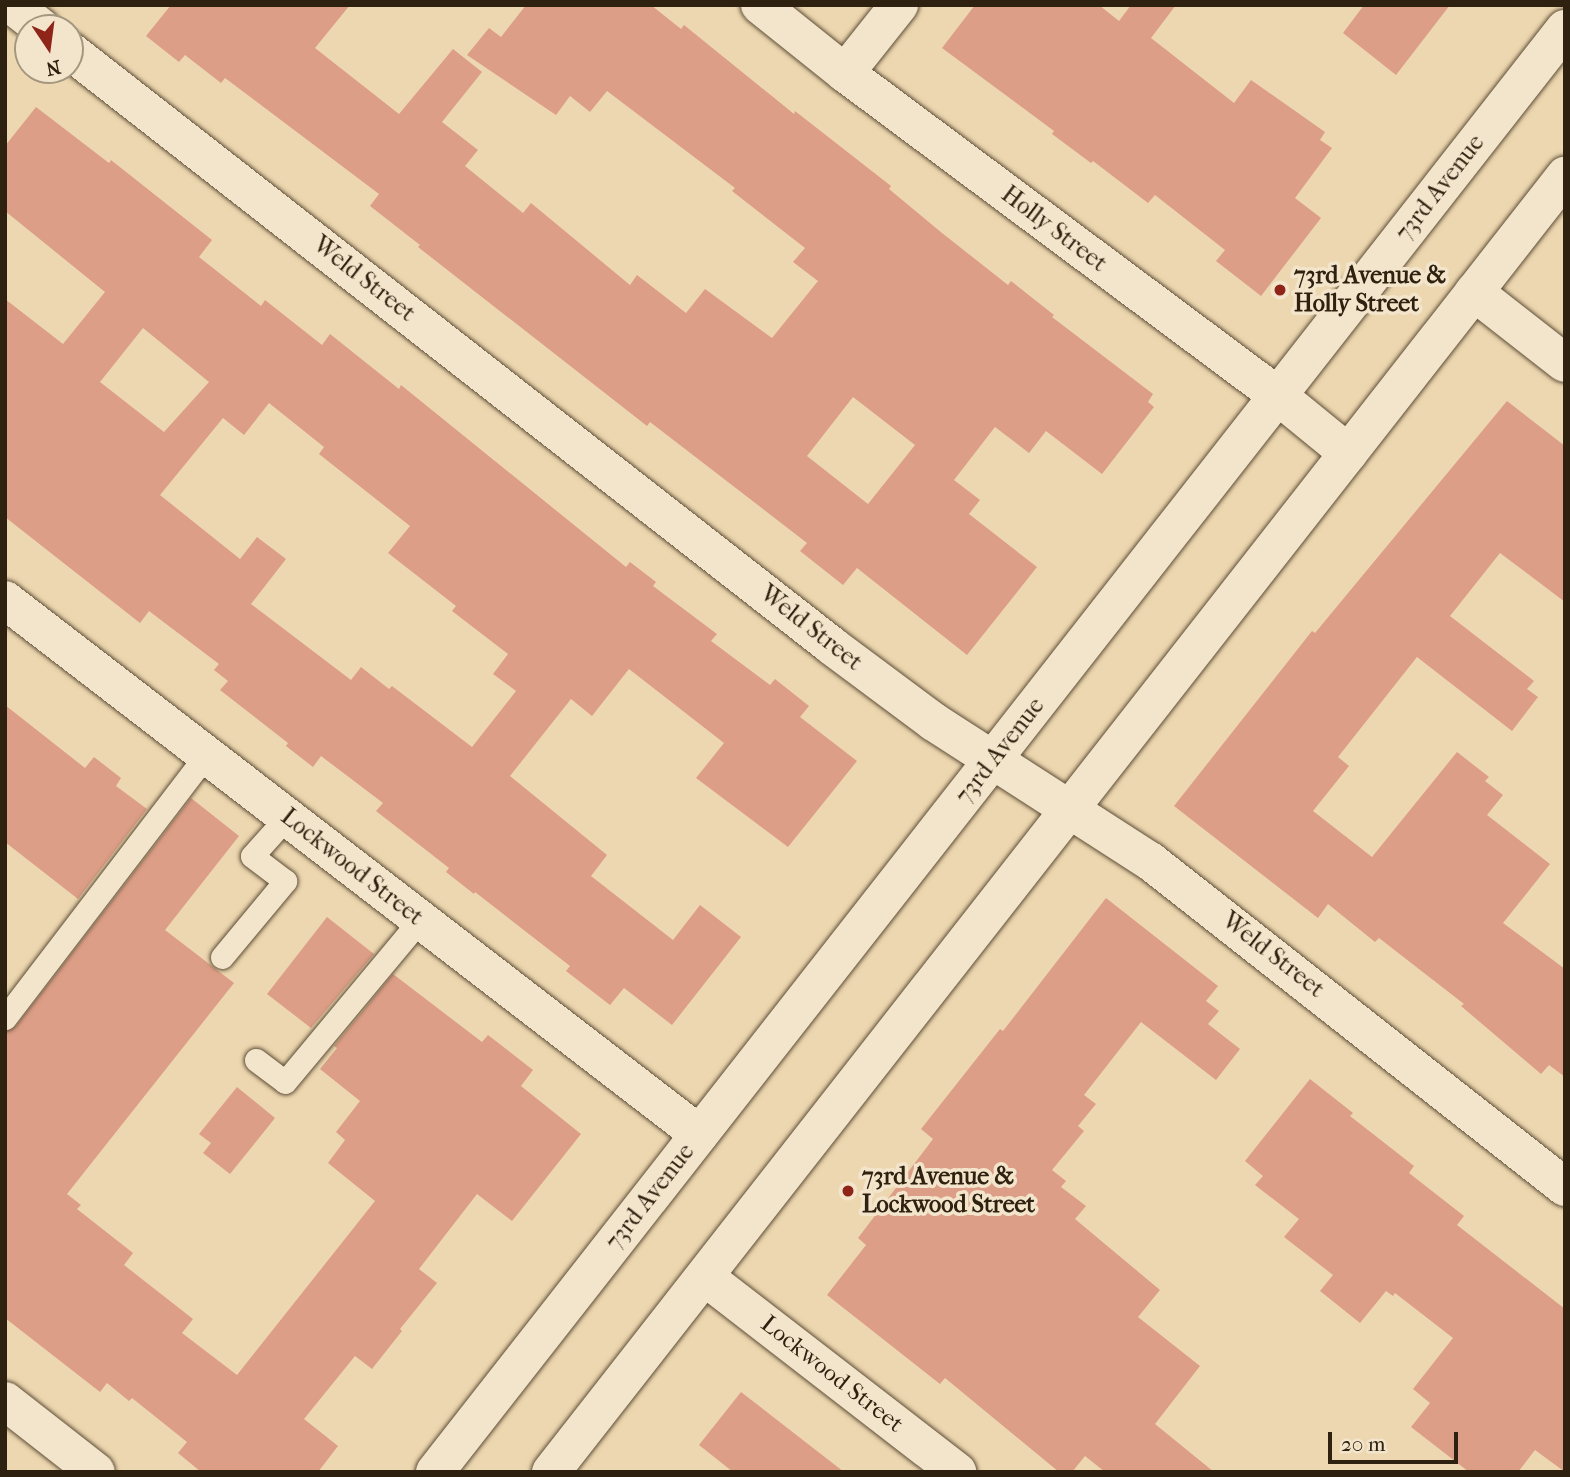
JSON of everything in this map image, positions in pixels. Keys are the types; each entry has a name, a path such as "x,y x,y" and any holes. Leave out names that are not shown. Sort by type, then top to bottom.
{"street":[{"name":"Holly Street","path":"760,5 845,73 1278,395 1348,453"},
{"path":"845,73 899,5"},
{"name":"73rd Avenue","path":"435,1472 1565,29"},
{"name":"Weld Street","path":"84,62 832,646 934,722 1128,844 1217,911 1565,1187"},
{"path":"551,1472 1565,176"},
{"path":"1474,292 1565,363"},
{"name":"Lockwood Street","path":"5,600 699,1134"},
{"name":"Lockwood Street","path":"705,1277 957,1472"},
{"path":"5,1401 96,1472"}],"lane":[{"path":"5,1018 206,755"},
{"path":"222,957 285,881 252,856 287,817"},
{"path":"256,1060 285,1082 420,920"}],"building":[{"path":"171,5 350,5 315,48 399,114 453,49 482,72 442,122 478,150 465,166 523,213 531,203 630,285 637,275 686,313 705,289 772,338 818,281 793,262 805,248 732,191 735,188 607,91 590,112 570,96 556,115 467,55 489,28 501,37 526,5 651,5 681,29 684,25 794,114 795,111 891,186 889,189 942,233 1008,285 1011,281 1054,315 1052,317 1153,394 1148,402 1154,407 1102,474 1046,431 1029,453 995,427 954,480 980,500 969,514 1037,567 967,655 857,568 843,585 800,551 807,543 650,422 647,426 418,247 420,245 370,206 379,194 225,78 221,83 185,55 179,62 146,36","holes":["853,397 915,445 868,504 807,456"]},
{"path":"975,5 1099,5 1119,21 1131,5 1176,5 1151,38 1234,103 1251,80 1325,132 1320,140 1332,148 1295,198 1321,218 1261,296 1216,261 1225,250 1155,195 1148,203 1052,134 1054,131 942,48"},
{"path":"1364,5 1450,5 1396,75 1343,33"},
{"path":"36,107 109,163 111,160 212,240 199,257 261,306 265,300 322,345 330,334 399,389 401,385 626,567 630,562 656,582 653,586 717,634 711,641 770,685 775,679 809,706 800,717 857,761 788,847 696,778 724,743 629,669 592,716 571,699 510,776 607,855 591,876 673,940 700,905 741,937 672,1025 624,988 610,1005 566,971 570,966 446,872 449,868 376,811 383,803 321,756 313,767 286,746 288,743 220,690 228,681 214,670 219,664 149,611 140,623 5,517 5,299 63,344 105,292 5,211 5,146","holes":["143,328 209,382 164,432 100,382","269,403 324,447 319,454 410,526 388,553 456,606 452,611 508,654 493,674 516,691 472,747 392,686 389,689 361,667 351,680 251,604 286,559 257,537 240,559 160,495 223,418 244,435"]},
{"path":"1507,401 1565,446 1565,602 1500,553 1450,616 1534,681 1527,689 1538,697 1512,731 1417,657 1338,757 1349,766 1313,811 1372,857 1457,752 1489,777 1485,781 1503,795 1487,815 1550,864 1503,923 1565,969 1565,1077 1549,1065 1541,1074 1461,1006 1464,1004 1379,938 1375,942 1328,904 1318,918 1174,806 1312,631 1315,633"},
{"path":"5,705 85,768 94,757 121,778 116,786 147,809 78,899 5,842"},
{"path":"191,798 239,836 165,930 234,983 67,1194 81,1205 77,1209 133,1253 124,1265 193,1319 182,1333 237,1375 375,1201 328,1163 345,1140 336,1132 360,1101 320,1069 337,1048 334,1046 393,974 482,1042 488,1035 533,1070 521,1086 581,1134 512,1221 477,1194 419,1269 437,1283 400,1329 402,1331 372,1369 355,1356 304,1419 338,1446 318,1472 201,1472 178,1453 187,1442 132,1398 129,1401 107,1383 100,1392 5,1318 5,1032 16,1026"},
{"path":"1106,898 1218,986 1206,1001 1219,1011 1208,1024 1240,1049 1216,1080 1141,1022 1084,1095 1096,1104 1078,1126 1084,1131 1052,1170 1066,1181 1061,1187 1086,1206 1075,1219 1160,1290 1138,1317 1200,1366 1155,1424 1214,1472 1105,1472 1085,1456 1072,1472 1059,1472 945,1378 940,1384 827,1295 866,1245 858,1238 933,1139 921,1129 1000,1029 1003,1031"},
{"path":"327,917 374,954 311,1028 267,994"},
{"path":"1310,1079 1353,1113 1350,1116 1414,1166 1409,1173 1464,1216 1457,1225 1565,1309 1565,1472 1535,1450 1518,1472 1469,1472 1411,1427 1430,1403 1413,1389 1453,1338 1395,1293 1393,1296 1386,1291 1360,1323 1320,1291 1333,1275 1284,1237 1299,1219 1255,1185 1263,1176 1245,1161"},
{"path":"237,1087 275,1118 230,1174 203,1153 211,1143 199,1134"},
{"path":"741,1392 844,1472 733,1472 699,1445"}],"place":[{"name":"73rd Avenue & Holly Street","path":"1280,290"},
{"name":"73rd Avenue & Lockwood Street","path":"848,1191"}]}
